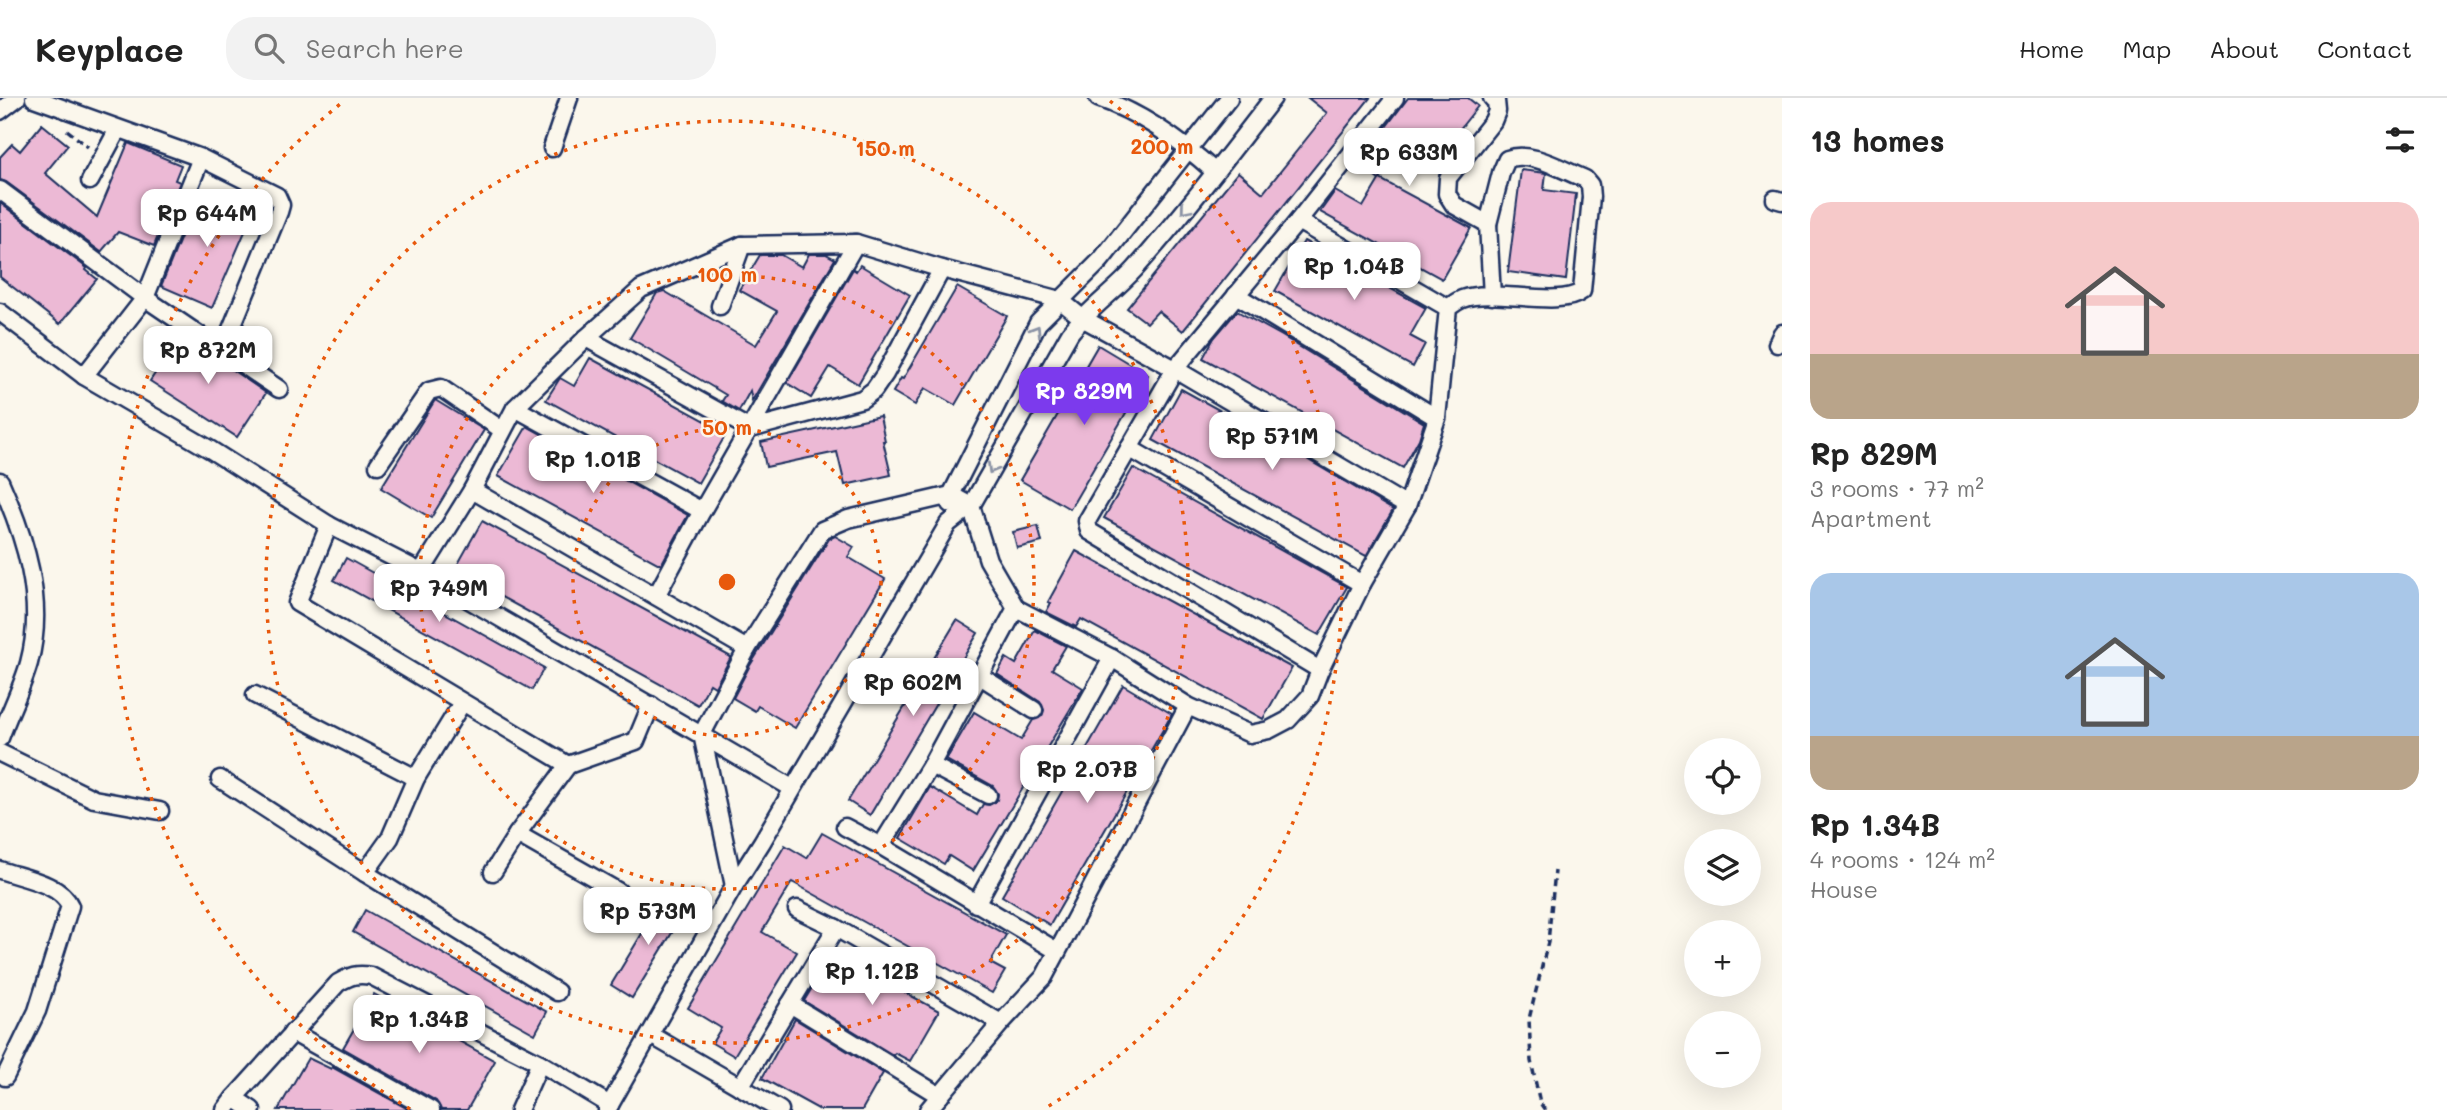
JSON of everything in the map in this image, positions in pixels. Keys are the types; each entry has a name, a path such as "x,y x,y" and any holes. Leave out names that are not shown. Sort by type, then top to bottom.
{"street":[{"path":"0,111 18,98"},
{"path":"34,98 201,158 277,196 281,205 222,351"},
{"path":"552,148 569,98"},
{"path":"1098,98 1146,122 1190,149 1216,172"},
{"path":"948,524 951,495 1038,323 1101,260 1229,98"},
{"path":"251,1110 229,1104 338,983 352,975 361,974 371,976 540,1063 609,1108 734,886 948,524 971,506 1070,333 1082,318 1133,271 1216,172 1273,98"},
{"path":"1320,670 1089,531 1087,521 1175,369 1298,221 1395,98"},
{"path":"1488,223 1454,205 1447,194 1448,178 1493,121 1497,111 1493,98"},
{"path":"90,181 118,129"},
{"path":"734,886 702,734 747,649 822,530 848,519 951,495 971,506 988,560 1016,608 1112,658 1188,706 1250,734 1269,730 1288,720 1310,696 1362,584 1407,506 1437,418 1448,308 1461,299 1492,296 1568,298 1582,291 1591,197 1590,185 1585,179 1531,157 1518,155 1507,159 1488,223 1492,296"},
{"path":"84,376 145,298 201,158"},
{"path":"0,190 145,298 279,389"},
{"path":"1298,221 1448,308"},
{"path":"656,596 856,243"},
{"path":"421,572 472,490 515,408 586,338 641,289 742,245 856,243 1060,300 1082,318 1175,369 1407,506"},
{"path":"720,306 742,245"},
{"path":"586,338 750,429 862,399 874,390 942,269"},
{"path":"1236,295 1437,418"},
{"path":"0,312 84,376 211,450 329,526 421,572 792,788"},
{"path":"378,465 429,391 435,388 441,388 502,430"},
{"path":"515,408 702,511"},
{"path":"1129,448 1362,584"},
{"path":"0,481 20,526 32,578 35,632 29,663 0,738"},
{"path":"472,490 747,649"},
{"path":"329,526 297,603 568,765"},
{"path":"881,846 931,765 1016,608"},
{"path":"976,904 1112,658"},
{"path":"981,676 1034,710"},
{"path":"255,695 416,778"},
{"path":"365,873 390,838 416,778 462,703"},
{"path":"493,872 517,834 568,765 636,741 651,705"},
{"path":"928,1110 1001,1023 1044,977 1188,706"},
{"path":"0,753 94,799 160,811"},
{"path":"931,765 988,795"},
{"path":"220,779 557,992"},
{"path":"845,827 1057,951"},
{"path":"517,834 619,892"},
{"path":"0,870 57,890 66,896 70,906 37,1011 5,1077"},
{"path":"797,909 836,928 1001,1023"},
{"path":"740,1087 836,928"},
{"path":"790,1004 940,1096"},
{"path":"292,1032 431,1110"},
{"path":"651,1035 780,1110"},
{"path":"519,1110 540,1063"}],"path":[{"path":"1545,1110 1540,1103 1531,1061 1529,1018 1548,942 1555,871"}],"building":[{"path":"1308,98 1370,98 1183,331 1158,311 1147,323 1127,308 1238,172 1263,193 1327,113"},
{"path":"1408,98 1468,98 1478,106 1436,159 1411,140 1380,179 1471,228 1442,279 1320,212 1335,191 1363,207 1379,180 1358,164"},
{"path":"42,124 68,145 45,173 97,217 128,143 181,165 175,180 180,182 154,246 118,232 101,252 0,180 0,157 12,144 20,151"},
{"path":"1521,170 1546,173 1544,190 1576,194 1566,280 1508,272"},
{"path":"200,190 253,213 212,308 161,286"},
{"path":"0,203 87,268 97,279 60,324 0,277"},
{"path":"1304,241 1426,308 1410,336 1425,344 1413,367 1275,291"},
{"path":"809,254 826,254 835,259 752,401 750,391 739,411 722,401 726,395 630,338 657,293 664,291 756,345 777,311 739,290 760,255 781,255 802,267"},
{"path":"860,265 910,295 858,384 830,367 811,398 787,383 853,269 856,271"},
{"path":"957,287 1007,316 955,405 925,388 915,405 893,392"},
{"path":"1237,311 1424,423 1419,439 1403,468 1203,358 1214,338"},
{"path":"181,335 266,393 237,437 150,381"},
{"path":"1098,345 1148,375 1070,509 1020,480"},
{"path":"590,358 709,423 711,419 729,429 698,483 546,400 560,378 574,386"},
{"path":"1181,389 1393,510 1366,556 1153,440"},
{"path":"435,400 484,430 431,518 381,488"},
{"path":"880,416 891,475 845,485 837,452 766,467 761,442"},
{"path":"527,426 688,515 661,565 498,476"},
{"path":"1133,468 1347,587 1319,635 1104,518"},
{"path":"482,521 731,657 715,687 710,684 698,705 454,571"},
{"path":"1038,526 1042,542 1017,548 1013,532"},
{"path":"835,536 854,547 848,557 885,579 795,728 758,706 755,711 733,698 749,667 829,539"},
{"path":"1076,551 1292,668 1263,719 1081,619 1076,627 1046,612 1051,603 1048,602"},
{"path":"346,558 544,668 532,690 334,580"},
{"path":"957,620 978,633 870,815 848,801"},
{"path":"1035,630 1066,646 1052,669 1083,688 973,871 949,856 944,864 900,838 930,787 977,815 983,804 989,805 997,800 998,794 993,786 946,760 974,712 1021,740 1033,720 1042,716 1044,710 1040,702 997,674 1006,658 1016,664"},
{"path":"1123,685 1172,714 1050,925 1002,896"},
{"path":"822,833 1006,935 990,963 1005,971 992,993 792,882 762,932 797,952 734,1056 712,1043 721,1028 688,1008 785,845 807,858"},
{"path":"664,897 686,910 632,998 611,985"},
{"path":"365,910 547,1012 535,1034 353,932"},
{"path":"833,953 939,1011 910,1061 895,1053 893,1055 804,1001"},
{"path":"374,994 495,1061 467,1110 441,1110 436,1101 343,1048"},
{"path":"795,1019 883,1073 862,1110 820,1110 762,1078"},
{"path":"308,1058 331,1069 332,1067 410,1110 278,1110"}]}
